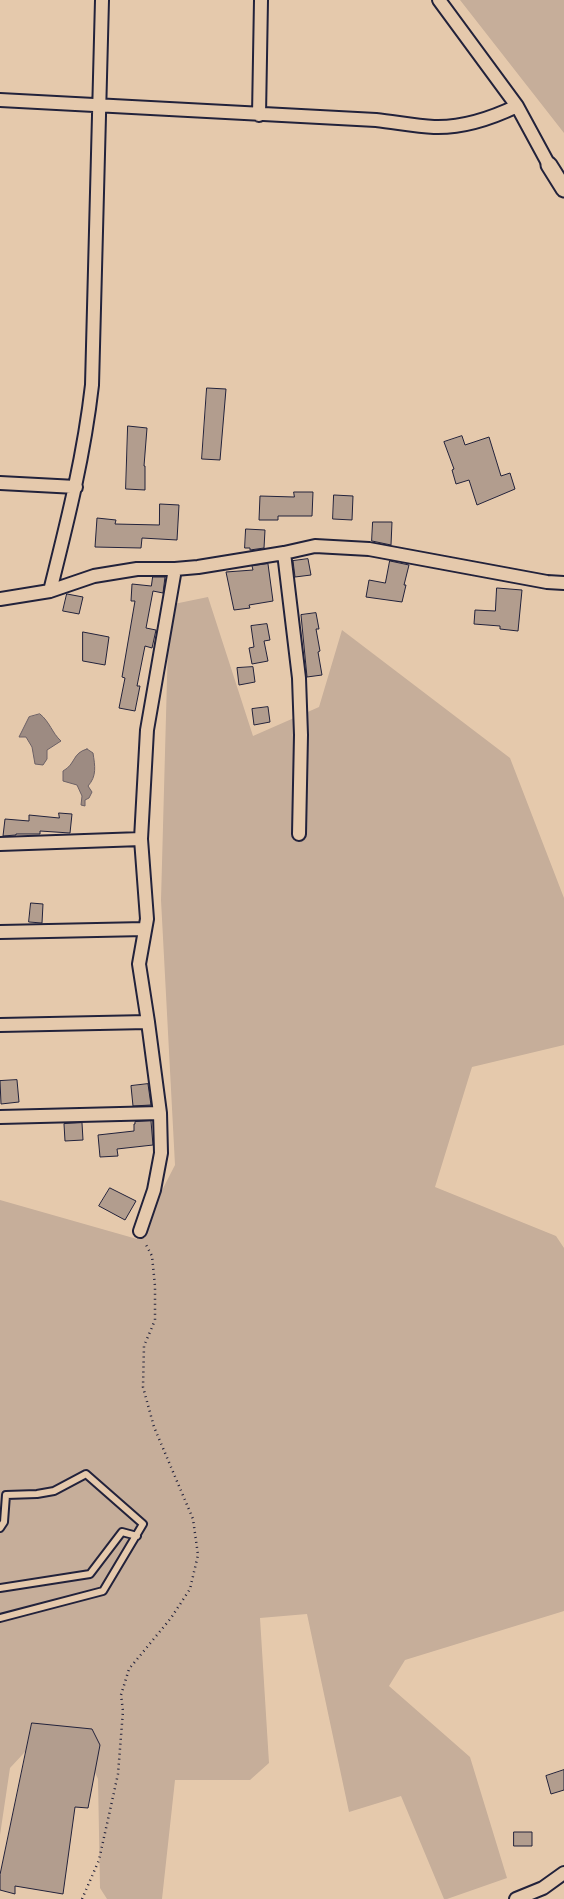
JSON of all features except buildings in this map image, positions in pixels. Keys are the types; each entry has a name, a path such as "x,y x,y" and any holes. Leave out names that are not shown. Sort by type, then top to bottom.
{"street":[{"path":"50,591 76,487 87,432 92,386 102,0"},
{"path":"259,115 261,0"},
{"path":"439,0 517,106 564,189"},
{"path":"0,100 376,120 435,127 494,118 517,106"},
{"path":"0,483 76,487"},
{"path":"0,600 50,591 94,576 137,568 175,570 284,553 315,546 369,549 547,582 564,583"},
{"path":"284,553 299,678 301,735 299,834"},
{"path":"140,1231 154,1190 161,1153 160,1113 139,964 147,919 141,839 147,730 175,570"},
{"path":"0,844 141,839"},
{"path":"0,932 145,929"},
{"path":"0,1025 148,1022"},
{"path":"0,1117 160,1113"},
{"path":"516,1899 543,1888 564,1873"}],"lane":[{"path":"0,1528 4,1522 6,1494 37,1494 54,1491 86,1474 144,1524 103,1591 0,1618"},
{"path":"0,1588 90,1574 122,1532 137,1536"}],"path":[{"path":"82,1899 99,1860 118,1774 123,1711 121,1696 128,1669 171,1618 190,1590 198,1555 193,1519 154,1427 144,1388 144,1346 155,1320 155,1286 152,1256 140,1231"}],"shaded area":[{"path":"460,0 564,0 564,133"},
{"path":"208,597 253,736 319,707 342,630 510,758 564,898 564,1045 472,1067 435,1187 556,1236 564,1248 564,1611 405,1660 389,1686 470,1757 507,1878 447,1899 444,1899 401,1796 349,1812 307,1614 260,1618 269,1763 250,1780 175,1780 162,1899 107,1899 100,1888 98,1779 84,1748 37,1739 10,1768 0,1835 0,1200 137,1239 175,1165 161,900 169,605"},
{"path":"40,714 61,741 47,750 47,759 43,765 35,764 32,747 26,737 19,737 29,717"},
{"path":"87,749 93,753 95,771 88,786 92,792 89,798 85,800 85,806 81,805 82,796 77,785 63,781 63,771 79,753"}]}
